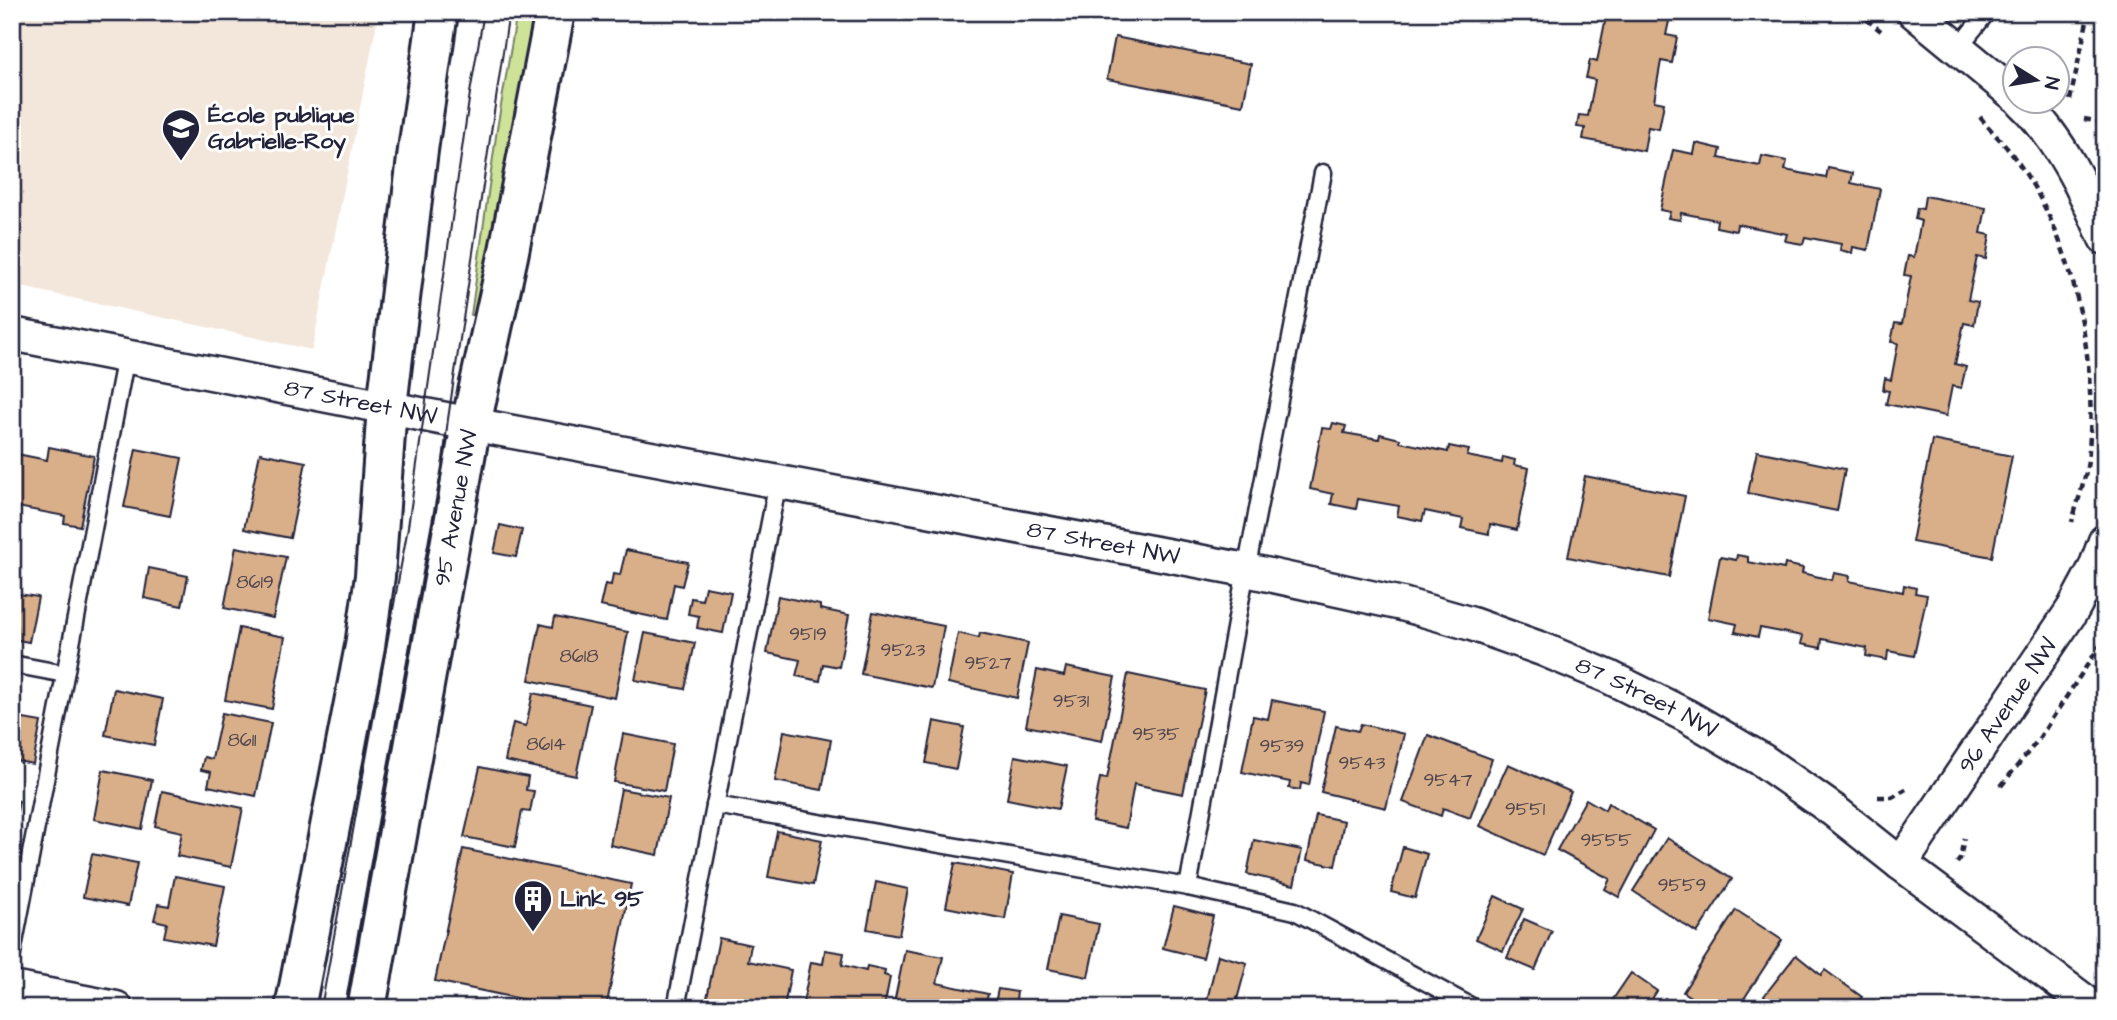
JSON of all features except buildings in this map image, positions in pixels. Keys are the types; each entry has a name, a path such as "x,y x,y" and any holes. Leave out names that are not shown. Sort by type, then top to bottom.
{"street":[{"path":"295,1008 365,646 375,576 387,406 418,150 438,12"},
{"name":"95 Avenue NW","path":"366,1008 471,424 508,256 555,12"},
{"path":"1914,12 2002,85"},
{"path":"2033,116 2057,145 2077,179 2105,239"},
{"name":"87 Street NW","path":"12,334 471,424 1247,570 1402,604 1472,624 1609,677 1687,716 1762,760 1833,810 2094,1008"},
{"name":"96 Avenue NW","path":"1901,864 2073,609 2095,568 2105,541"},
{"path":"12,988 116,1008"}],"lane":[{"path":"1958,48 1987,12"},
{"path":"1188,887 1323,173"},
{"path":"12,953 126,356"},
{"path":"676,1008 778,481"},
{"path":"12,664 65,674"},
{"path":"715,805 1188,887 1295,912 1474,1008"}],"path":[{"path":"1857,12 1886,35"},
{"path":"2072,93 2089,12"},
{"path":"1975,112 2015,158 2044,205 2075,284 2091,372 2090,452 2068,535"},
{"path":"2076,117 2105,123"},
{"path":"1997,791 2038,740 2105,638"},
{"path":"1877,797 1892,797 1906,788"},
{"path":"1937,891 1960,859 1965,832"}],"shaded area":[{"name":"École publique Gabrielle-Roy","path":"17,12 379,12 312,350 12,285 12,38"}],"green space":[{"path":"517,12 539,12 479,316 471,315 497,129"}],"tram line":[{"path":"321,1008 408,527 484,12"},
{"path":"347,1008 439,494 509,12"}],"place":[{"name":"École publique Gabrielle-Roy","path":"181,162"},
{"name":"Link 95","path":"533,933"}]}
